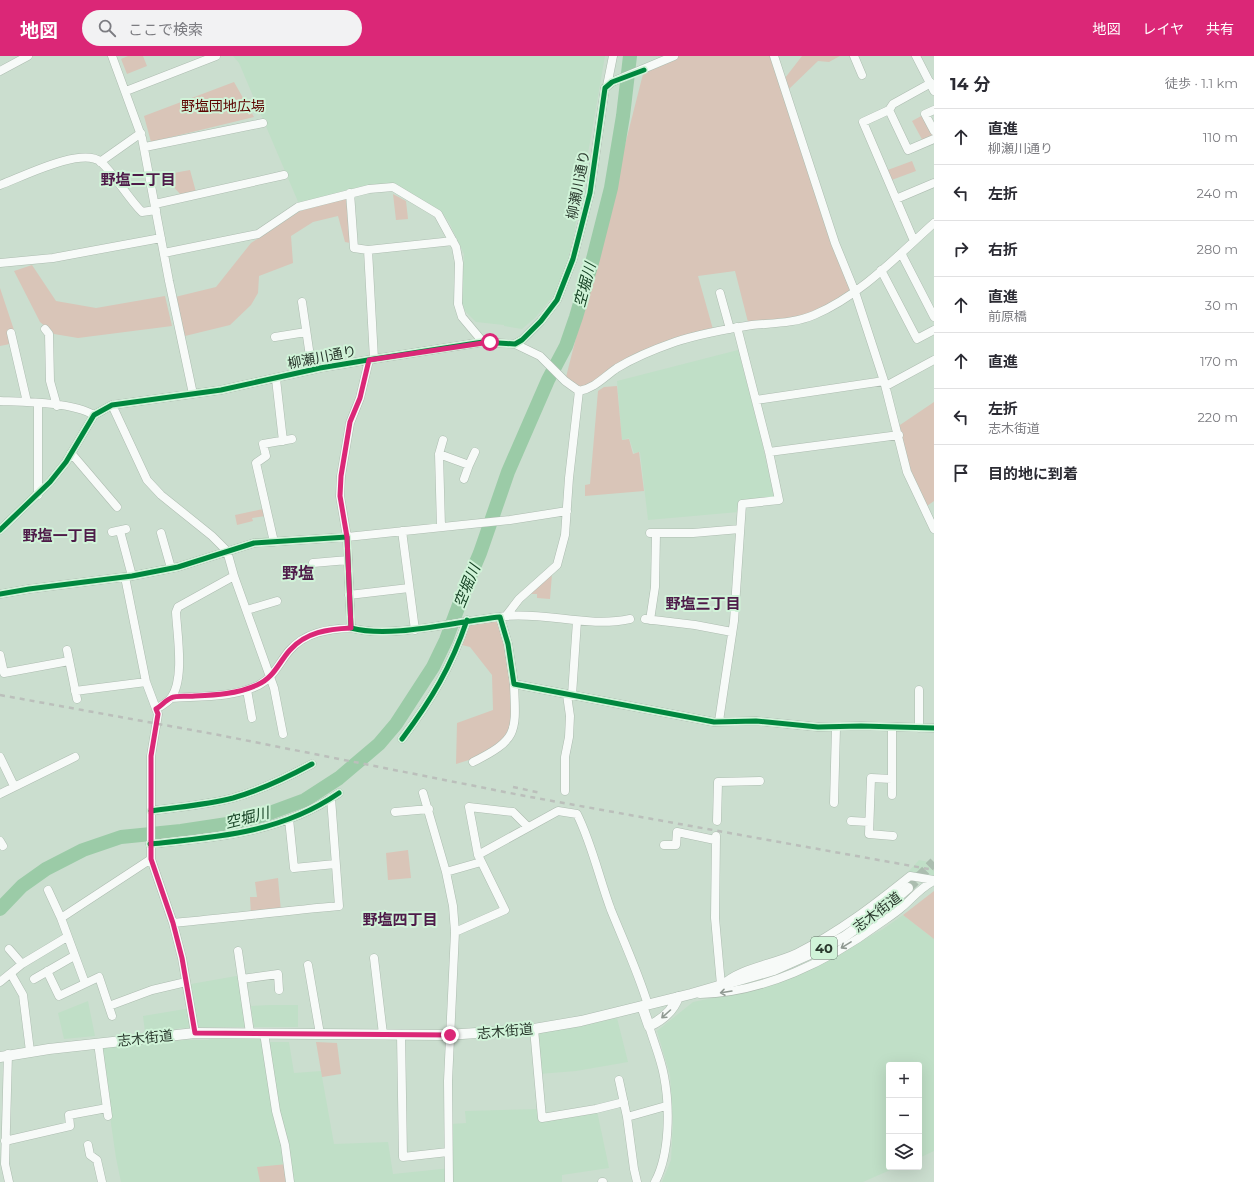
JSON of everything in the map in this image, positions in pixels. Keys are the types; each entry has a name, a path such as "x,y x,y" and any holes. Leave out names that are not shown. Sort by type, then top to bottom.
{"main road":[{"name":"志木街道","path":"4,1056 30,1051 195,1033 450,1035 534,1029 581,1021 691,994 774,970 844,937 866,922 908,888"},
{"path":"645,1006 649,1026 665,1016 675,1006 678,997"}],"street":[{"path":"0,71 28,56"},
{"path":"112,56 141,133 193,394"},
{"path":"126,91 216,56"},
{"name":"柳瀬川通り","path":"94,415 112,405 222,390 312,370 372,359 483,342 516,344 527,335 550,310 566,278 579,239 590,193 601,111 605,88 610,84 613,56"},
{"path":"610,84 674,56"},
{"path":"774,56 835,243 855,292 885,384 899,435 907,472 934,529"},
{"path":"854,56 862,75"},
{"path":"916,56 934,91"},
{"path":"914,241 864,122 889,110 893,104 931,83"},
{"path":"889,110 908,150 933,141"},
{"path":"934,110 926,114 934,131"},
{"path":"144,147 263,123"},
{"path":"100,162 141,133"},
{"path":"0,185 76,157 89,157 100,162 142,212 155,207 284,175"},
{"path":"896,199 934,183"},
{"path":"164,253 258,234 298,207 350,193 369,189 393,187 438,214 453,241 459,263 458,304 462,316 483,342"},
{"path":"350,193 354,248 368,250 453,241"},
{"path":"516,344 540,356 565,382 579,391 587,390 616,369 640,356 676,342 733,328 781,322 813,315 855,292 934,223"},
{"path":"0,263 53,258 162,238"},
{"path":"351,628 347,537 340,496 341,476 350,422 360,398 372,359 368,250"},
{"path":"901,253 934,317"},
{"path":"882,270 916,339 934,330"},
{"path":"716,722 732,632 742,504 779,500 756,400 720,292"},
{"path":"302,302 312,370"},
{"path":"45,329 49,334 50,381 57,406"},
{"path":"275,337 306,332"},
{"path":"11,333 27,402"},
{"path":"756,400 885,384 934,360"},
{"path":"276,379 282,441"},
{"path":"503,616 519,599 557,565 565,535 579,391"},
{"path":"0,401 38,403 84,409 94,415 71,454 50,482 0,530"},
{"path":"38,403 38,495"},
{"path":"112,405 147,480 161,495 212,536 227,551 234,576 274,688 283,734"},
{"path":"769,452 899,435"},
{"path":"274,542 256,463 266,456 263,444 292,439"},
{"path":"441,527 439,454 443,440"},
{"path":"464,479 475,452"},
{"path":"71,454 117,507"},
{"path":"439,454 470,465"},
{"path":"0,594 128,576 171,568 254,543 347,537 508,520 567,511"},
{"path":"732,632 695,625 648,620 655,587 653,533 740,529"},
{"path":"119,531 146,682 158,714 151,756 151,859 173,923 182,958 195,1033"},
{"path":"402,531 415,630"},
{"path":"161,533 171,568"},
{"path":"313,563 348,560"},
{"path":"171,698 177,682 179,650 176,612 178,607 234,576"},
{"path":"350,595 409,588"},
{"path":"246,610 278,601"},
{"path":"156,709 171,698 224,694 247,690 260,684 270,677 280,666 290,650 301,641 317,632 351,628 363,631 415,630 466,620 520,614 604,623 630,619"},
{"path":"473,762 496,750 510,737 514,727 514,684 503,616"},
{"path":"402,739 427,706 438,688 448,669 466,620"},
{"path":"565,791 565,757 569,737 570,716 569,695 577,621"},
{"path":"67,650 76,695 146,682"},
{"path":"0,655 4,673 69,661"},
{"path":"514,684 716,722 756,721 818,728 861,726 934,728"},
{"path":"247,690 252,718"},
{"path":"919,690 919,728"},
{"path":"892,727 892,795"},
{"path":"834,803 836,728"},
{"path":"0,757 14,786"},
{"path":"0,794 75,757"},
{"path":"151,811 215,801 245,794 269,786 312,764"},
{"path":"892,780 871,778 869,834 893,836"},
{"path":"717,821 718,782 760,781"},
{"path":"423,792 446,872 453,906 455,932 448,1081 448,1182"},
{"path":"150,844 218,838 261,828 289,819 339,793"},
{"path":"173,923 230,918 261,912 338,906 331,798"},
{"path":"455,932 504,910 480,858 469,807 513,812 528,827"},
{"path":"395,812 429,809"},
{"path":"446,872 480,858 528,827 558,811 577,814 588,835 600,877 638,974 645,1006"},
{"path":"289,819 294,868 335,864"},
{"path":"851,821 869,822"},
{"path":"664,845 676,845 677,832 716,838 715,918 721,985"},
{"path":"61,918 151,859"},
{"path":"721,985 730,977 796,954 842,929 862,915 910,876 934,880"},
{"path":"914,876 921,889"},
{"path":"691,994 722,993 744,989 768,982 823,958 876,926 934,880"},
{"path":"48,890 61,918 85,983"},
{"path":"0,982 22,964 67,937"},
{"path":"9,949 22,964"},
{"path":"238,951 250,1033"},
{"path":"34,978 74,956"},
{"path":"374,958 383,1034"},
{"path":"308,965 320,1034"},
{"path":"47,971 58,996 99,977 112,1016"},
{"path":"10,974 23,995 30,1051"},
{"path":"242,979 278,974 279,990"},
{"path":"108,1006 152,990 186,982"},
{"path":"649,1026 664,1074 666,1106 666,1149 663,1167 655,1182"},
{"path":"534,1029 542,1118 596,1109 624,1102"},
{"path":"264,1033 276,1111 285,1145 290,1182"},
{"path":"401,1034 403,1156 448,1152"},
{"path":"5,1141 70,1126 68,1115 108,1112 98,1044"},
{"path":"4,1056 5,1164 9,1182"},
{"path":"619,1080 628,1117 637,1182"},
{"path":"628,1117 666,1106"},
{"path":"88,1145 90,1155 97,1160 102,1182"}],"shaded area":[{"path":"233,56 605,56 574,234 569,256 554,295 536,317 522,329 504,325 476,322 465,311 462,302 464,254 449,222 440,210 395,184 366,186 299,204 239,63"},
{"path":"738,350 759,429 774,498 741,503 739,512 648,520 640,452 634,453 629,438 622,440 617,381"},
{"path":"919,860 934,863 934,876 908,872"},
{"path":"903,915 934,939 934,1151 922,1157 922,1062 886,1062 886,1170 890,1170 863,1182 662,1182 671,1160 673,1121 670,1075 657,1031 693,1002 765,987 825,962 883,929"},
{"path":"242,975 249,1027 198,1027 191,984"},
{"path":"88,1001 95,1036 64,1039 58,1013"},
{"path":"298,1005 298,1027 254,1027 251,1006"},
{"path":"191,1008 194,1027 145,1032 143,1016"},
{"path":"617,1018 628,1062 576,1071 539,1074 534,1033 586,1025"},
{"path":"213,1037 265,1038 290,1182 121,1182 116,1158 100,1048 184,1040 208,1040"},
{"path":"269,1042 289,1042 294,1073 321,1071 334,1144 388,1142 393,1174 451,1168 450,1124 466,1123 465,1111 540,1109 541,1120 597,1111 609,1168 562,1175 562,1182 293,1182 275,1094"}],"green space":[{"path":"128,56 143,56 147,66 127,74 121,59"},
{"path":"674,56 774,56 855,292 813,315 749,326 735,271 698,276 714,333 640,356 587,390 565,381 644,70"},
{"path":"802,56 840,56 829,62 818,61 789,89 785,78"},
{"name":"野塩団地広場","path":"234,82 254,117 151,142 144,116"},
{"path":"925,114 934,131 934,139 924,143 912,121"},
{"path":"912,161 916,171 889,181 885,171"},
{"path":"190,170 196,192 181,195 163,175"},
{"path":"393,194 406,201 408,219 396,220"},
{"path":"346,198 350,243 345,242 338,216 313,222 291,236 293,263 259,276 258,293 251,305 230,325 185,336 175,297 216,287 251,243 300,211"},
{"path":"32,265 56,301 96,308 165,296 172,326 78,338 54,334 40,322 14,271"},
{"path":"0,288 14,330 8,331 10,344 0,346"},
{"path":"617,386 622,440 629,439 633,454 639,452 644,491 585,496 585,485 590,484 598,391 604,387"},
{"path":"934,402 934,501 924,508 913,486 897,427"},
{"path":"263,509 265,516 252,518 253,521 237,525 235,515"},
{"path":"552,574 550,599 537,598 537,594 530,594"},
{"path":"500,617 514,676 510,737 472,759 456,764 457,723 493,710 492,675 470,647 458,644 467,620"},
{"path":"408,850 411,878 388,880 386,853"},
{"path":"278,878 281,911 251,914 250,897 257,897 255,882"},
{"path":"934,891 934,939 903,915"},
{"path":"316,1042 337,1043 341,1074 322,1077"},
{"path":"287,1164 290,1182 260,1182 257,1167"}],"waterway":[{"name":"空堀川","path":"0,909 22,886 46,869 83,850 121,837 181,831 234,823 267,814 305,800 339,778 379,744 396,724 433,667 446,640 480,553 508,472 548,380 566,346 593,259 611,188 623,116 630,56"}],"tunnel":[{"path":"908,888 934,862"}],"railway":[{"path":"0,695 219,735 525,796 934,870"},
{"path":"513,787 541,793"}],"cycle path":[{"path":"0,530 50,482 66,462 94,415 112,405 221,390 320,368 374,359 483,342 515,344 522,340 541,321 557,300 573,259 590,193 605,88 612,82 644,70"},
{"path":"0,594 132,576 178,567 254,543 347,537 351,628 367,631 405,630 500,617 508,644 514,684 714,722 756,721 818,727 861,726 934,728"},
{"path":"402,739 423,710 440,682 461,637 467,620"},
{"path":"151,811 233,798 273,783 312,764"},
{"path":"150,844 200,839 248,831 272,825 295,817 339,793"}],"district":[{"name":"野塩二丁目","path":"138,180"},
{"name":"野塩一丁目","path":"60,536"},
{"name":"野塩","path":"298,573"},
{"name":"野塩三丁目","path":"703,604"},
{"name":"野塩四丁目","path":"400,920"}],"route":[{"path":"450,1035 195,1033 182,958 173,923 151,859 151,756 158,714 156,709 171,698 224,694 247,690 270,677 280,666 290,650 301,641 317,632 329,629 351,628 347,537 340,496 341,476 347,434 350,422 360,398 369,360 468,344 490,342"}]}
